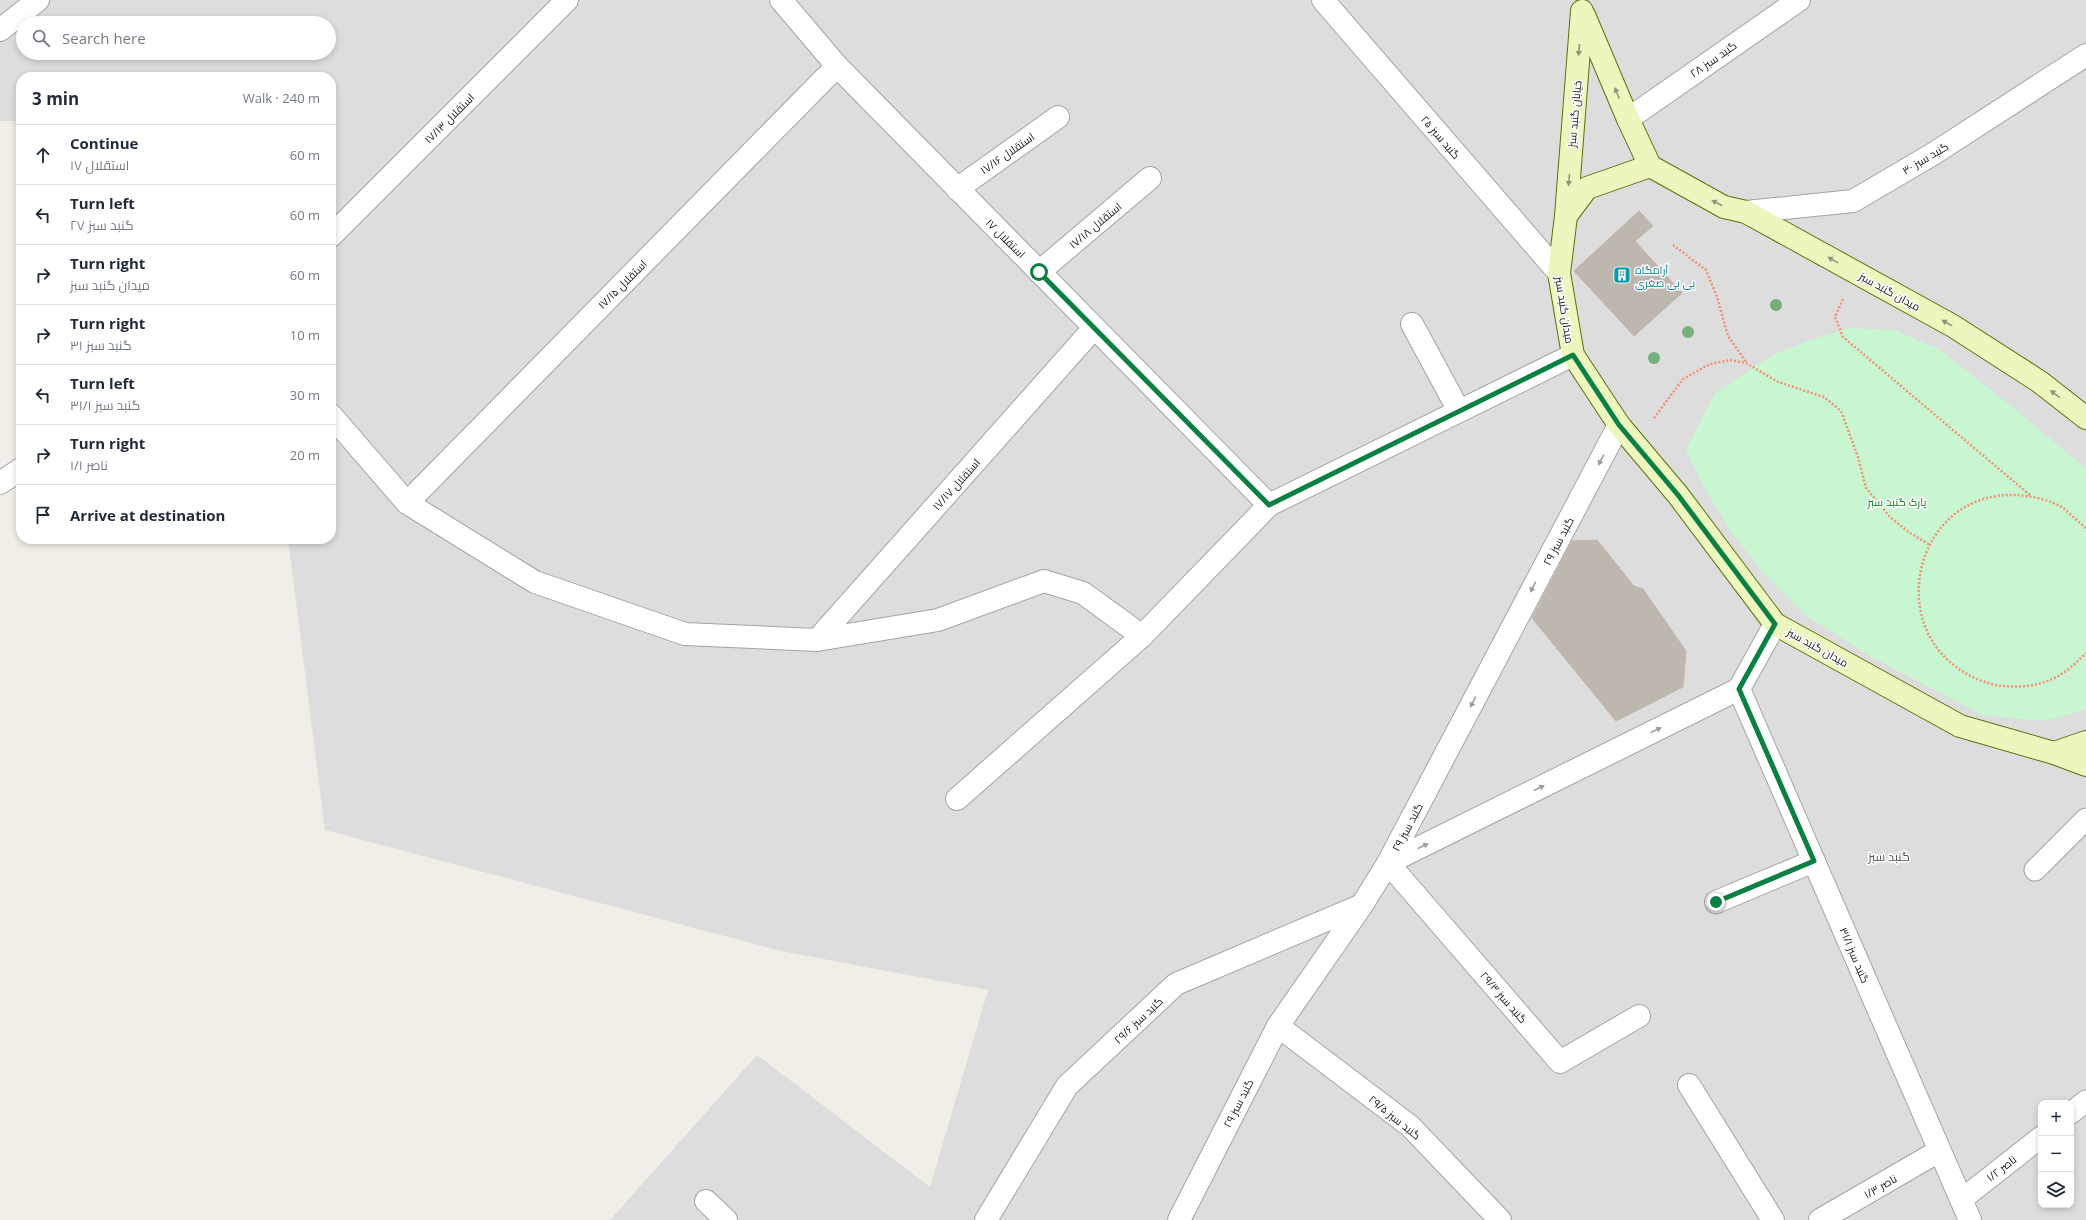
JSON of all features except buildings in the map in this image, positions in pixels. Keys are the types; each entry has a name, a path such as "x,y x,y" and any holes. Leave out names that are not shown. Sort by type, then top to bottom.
{"main road":[{"name":"خیابان گنبد سبز","path":"1581,6 1628,119 1650,166"},
{"name":"خیابان گنبد سبز","path":"1566,216 1581,6"},
{"name":"میدان گنبد سبز","path":"2054,753 1960,726 1775,624 1678,495 1619,425 1573,355 1559,273 1566,216 1587,188 1650,166 1724,207 1746,212 1953,326 2040,382 2086,418"},
{"path":"2054,753 2086,742"},
{"path":"2054,753 2086,765"}],"street":[{"path":"18,16 38,0"},
{"name":"استقلال ۱۷/۱۳","path":"336,231 567,0"},
{"name":"استقلال ۱۷","path":"782,0 837,66 1269,505"},
{"name":"گنبد سبز ۲۵","path":"1323,0 1559,273"},
{"name":"گنبد سبز ۲۸","path":"1628,119 1799,0"},
{"path":"0,30 16,17"},
{"name":"گنبد سبز ۳۰","path":"1746,212 1853,201 1932,154 2086,55"},
{"name":"استقلال ۱۷/۱۵","path":"407,503 837,66"},
{"name":"استقلال ۱۷/۱۶","path":"957,188 1058,117"},
{"name":"استقلال ۱۷/۱۸","path":"1039,272 1150,178"},
{"path":"1412,324 1459,411"},
{"name":"استقلال ۱۷/۱۷","path":"817,640 1094,328"},
{"path":"957,799 1142,636 1269,505 1573,355"},
{"path":"336,421 407,503 535,582 685,634 817,640 938,620 1044,581 1083,593 1142,636"},
{"name":"گنبد سبز ۲۹","path":"1179,1220 1278,1026 1362,905 1388,863 1619,425"},
{"path":"0,483 16,472"},
{"path":"1388,863 1739,689 1775,624"},
{"name":"گنبد سبز ۳۱/۱","path":"1739,689 1970,1220"},
{"path":"1716,902 1814,861"},
{"name":"گنبد سبز ۲۹/۳","path":"1388,863 1560,1062 1639,1016"},
{"name":"گنبد سبز ۲۹/۶","path":"986,1220 1067,1086 1176,984 1362,905"},
{"name":"گنبد سبز ۲۹/۵","path":"1278,1026 1410,1126 1500,1220"},
{"path":"1689,1085 1773,1220"},
{"name":"ناصر ۱/۳","path":"1820,1220 1939,1151"},
{"path":"706,1201 726,1220"}],"lane":[{"path":"2035,870 2086,819"},
{"path":"2074,1111 2086,1101"},
{"name":"ناصر ۱/۲","path":"1961,1200 2038,1139"}],"path":[{"path":"1673,245 1706,270 1717,297 1728,336 1746,363"},
{"path":"1856,273 1835,317 1843,337 2031,496"},
{"path":"1635,444 1682,379 1710,364 1730,360 1746,363 1778,382 1824,397 1841,411 1858,457 1866,488 1890,517 1910,533 1930,544"},
{"path":"2086,528 2062,508 2031,496 2004,495 1979,501 1956,514 1937,532 1922,561 1917,594 1924,626 1941,655 1967,676 1998,686 2031,686 2062,674 2086,653"}],"shaded area":[{"path":"0,0 2086,0 2086,1220 610,1220 757,1055 930,1187 988,990 781,951 325,830 289,544 336,544 336,72 16,72 16,121 0,121"}],"green space":[{"name":"پارک گنبد سبز","path":"1849,328 1895,330 1940,350 2020,413 2086,469 2086,710 2044,721 1982,715 1870,656 1807,616 1762,571 1731,532 1705,489 1686,450 1715,393 1771,356 1810,340"}],"place":[{"name":"آرامگاه بی بی صغری","path":"1622,275"}],"district":[{"name":"گنبد سبز","path":"1889,856"}],"route":[{"path":"1039,272 1269,505 1573,355 1619,425 1678,495 1775,624 1739,689 1814,861 1716,902"}]}
